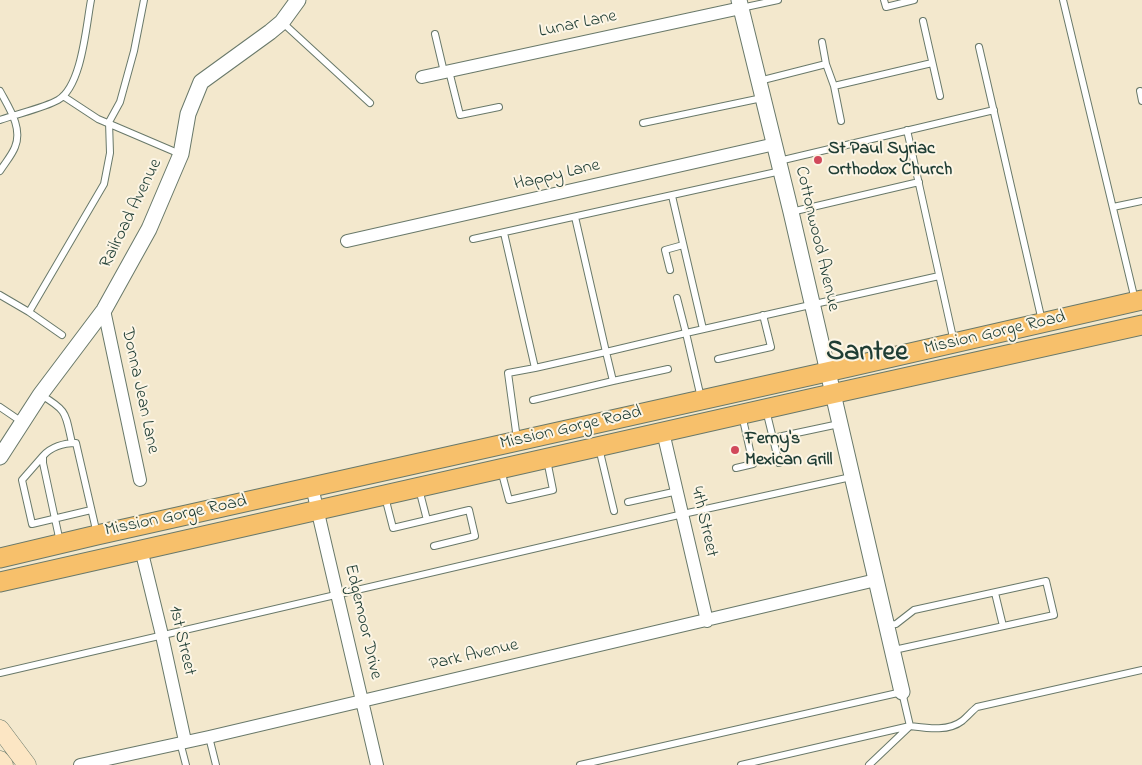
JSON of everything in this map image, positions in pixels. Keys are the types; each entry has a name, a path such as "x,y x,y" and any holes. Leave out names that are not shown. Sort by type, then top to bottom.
{"main road":[{"name":"Mission Gorge Road","path":"0,558 1139,301"},
{"name":"Mission Gorge Road","path":"0,582 385,496 765,408 1142,325"},
{"path":"0,729 27,765"},
{"path":"0,760 4,765"}],"street":[{"name":"Railroad Avenue","path":"0,457 40,395 104,310 150,229 181,154 188,114 201,82 282,22 298,0"},
{"name":"Lunar Lane","path":"422,77 740,4"},
{"name":"Cottonwood Avenue","path":"740,4 792,212 902,692"},
{"name":"Happy Lane","path":"347,242 774,144"},
{"name":"Donna Jean Lane","path":"104,310 140,480"},
{"name":"4th Street","path":"663,432 707,621"},
{"name":"Edgemoor Drive","path":"312,487 377,765"},
{"name":"1st Street","path":"141,549 162,636 183,742"},
{"name":"Park Avenue","path":"80,765 209,737 876,580"}],"lane":[{"path":"0,120 57,100 72,85 78,70 91,0"},
{"path":"29,312 104,184 110,153 109,122 120,102 134,51 144,0"},
{"path":"740,4 778,0"},
{"path":"884,0 886,7 914,0"},
{"path":"1063,0 1113,207 1139,301"},
{"path":"923,21 940,96"},
{"path":"282,22 370,103"},
{"path":"435,34 460,115 499,107"},
{"path":"822,42 826,64 834,86 841,122"},
{"path":"979,46 1042,322"},
{"path":"834,86 932,63"},
{"path":"759,81 826,64"},
{"path":"0,91 13,115 18,135 15,147 0,171"},
{"path":"1140,91 1142,101"},
{"path":"63,96 98,118 181,154"},
{"path":"643,123 763,97"},
{"path":"473,240 672,196 907,130 994,110"},
{"path":"907,130 955,343"},
{"path":"792,212 919,182"},
{"path":"672,196 703,329"},
{"path":"1113,207 1142,201"},
{"path":"575,217 613,381"},
{"path":"504,233 535,368"},
{"path":"670,270 665,250 684,245"},
{"path":"517,441 508,373 939,276"},
{"path":"0,295 29,312 62,336"},
{"path":"677,298 702,400"},
{"path":"718,360 771,347 763,315"},
{"path":"532,400 668,369"},
{"path":"40,395 59,406 63,411 72,443"},
{"path":"0,407 22,422"},
{"path":"765,408 779,463"},
{"path":"736,468 753,464 741,414"},
{"path":"773,438 840,423"},
{"path":"91,510 32,524 22,480 43,456 53,448 76,443 97,535"},
{"path":"599,447 614,511"},
{"path":"43,456 42,463 61,544"},
{"path":"501,469 509,500 553,490 546,459"},
{"path":"0,674 683,514 852,477"},
{"path":"418,488 427,520"},
{"path":"628,502 678,491"},
{"path":"385,496 393,528 469,510 475,536 434,546"},
{"path":"887,625 896,624 914,610 1046,581 1054,615 892,650"},
{"path":"995,593 1003,626"},
{"path":"741,765 910,726 938,728 951,726 961,722 977,707 1142,670"},
{"path":"580,765 902,692 910,726"},
{"path":"869,765 910,726"},
{"path":"209,737 216,765"},
{"path":"183,742 186,765"}],"place":[{"name":"St Paul Syriac Orthodox Church","path":"818,160"},
{"name":"Ferny's Mexican Grill","path":"735,450"}],"district":[{"name":"Santee","path":"867,354"}]}
